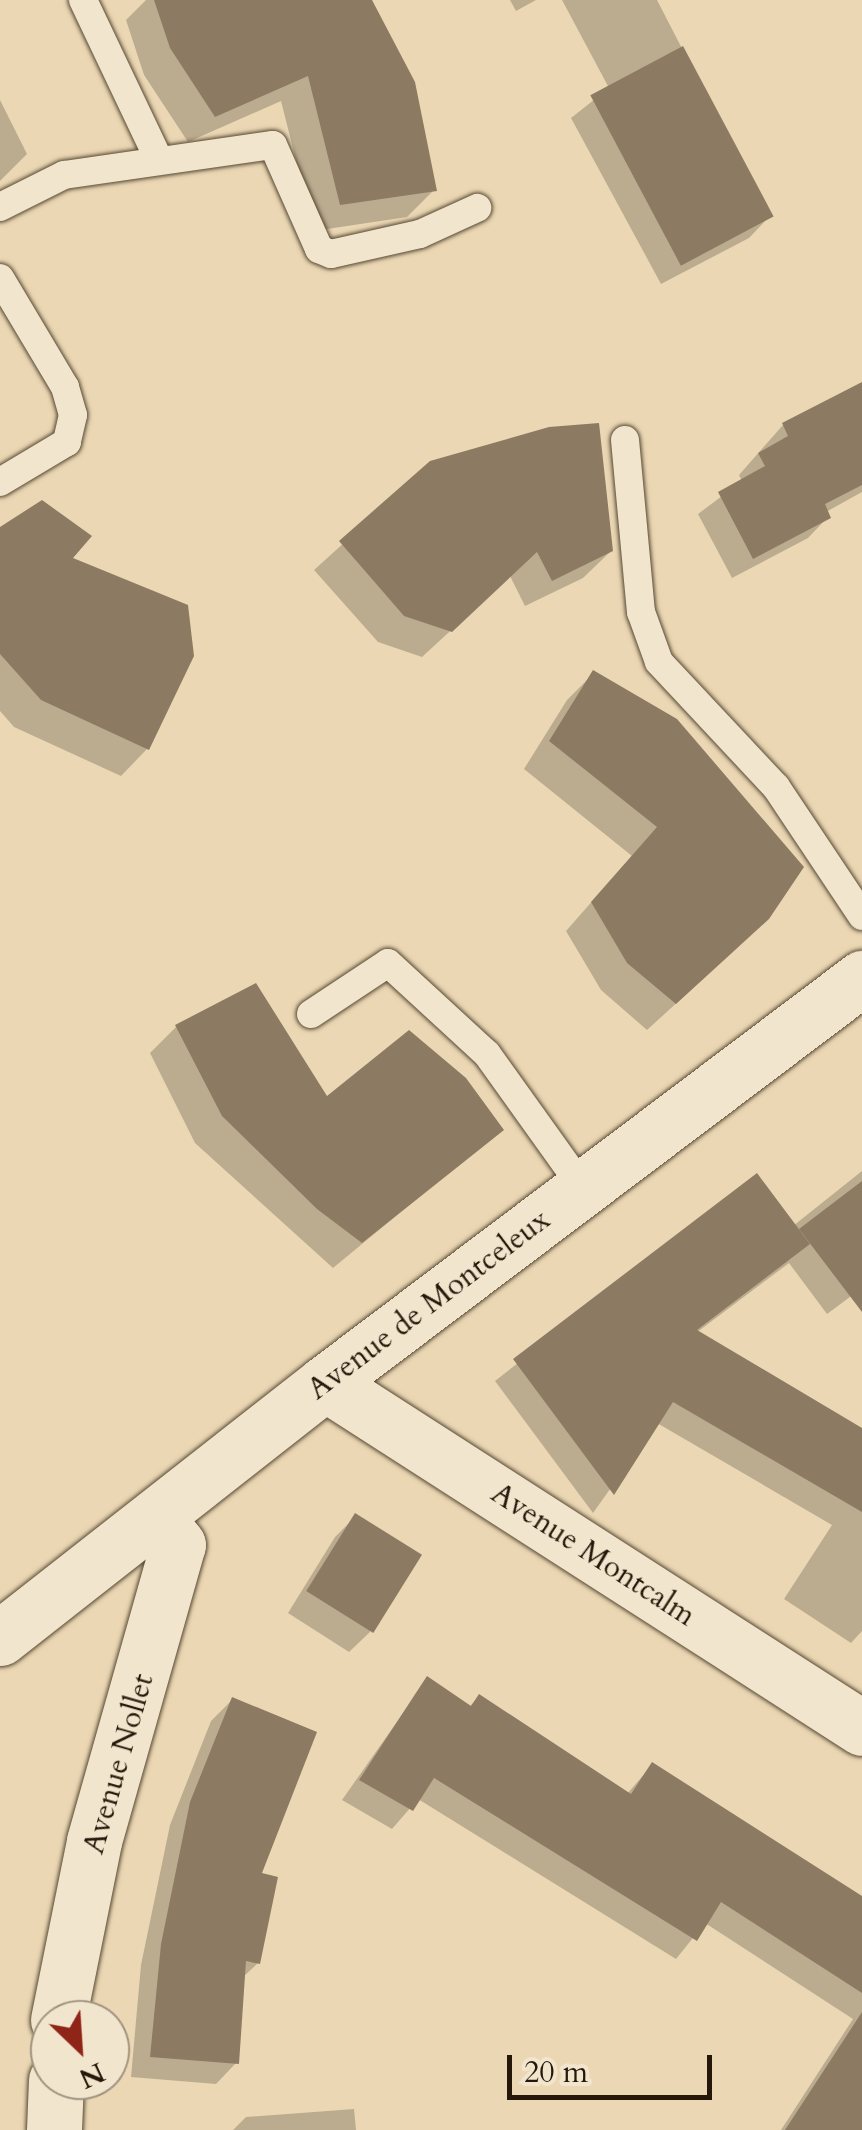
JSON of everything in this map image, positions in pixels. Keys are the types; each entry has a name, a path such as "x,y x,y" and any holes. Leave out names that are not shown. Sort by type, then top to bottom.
{"street":[{"name":"Avenue de Montceleux","path":"0,1638 324,1383 862,978"},
{"name":"Avenue Montcalm","path":"324,1383 862,1728"},
{"name":"Avenue Nollet","path":"62,2000 94,1841 178,1546 156,1516"},
{"path":"54,2130 55,2100"}],"lane":[{"path":"83,0 158,158"},
{"path":"0,207 64,175 158,158 273,145 319,249 331,254 420,234 477,208"},
{"path":"0,278 65,386 74,415 67,442 0,482"},
{"path":"625,440 640,612 659,662 776,787 862,916"},
{"path":"311,1014 388,963 487,1054 583,1188"}],"building":[{"path":"154,0 372,0 415,82 437,191 340,205 308,76 215,117 170,48"},
{"path":"683,46 774,216 681,266 590,95"},
{"path":"862,382 862,485 825,504 831,518 753,559 718,492 765,466 758,453 788,436 782,423"},
{"path":"599,423 613,551 552,581 537,552 452,632 404,616 339,541 430,461 549,427"},
{"path":"42,500 92,536 73,558 188,605 194,656 149,750 41,700 0,654 0,527"},
{"path":"593,670 677,719 804,867 769,919 676,1004 627,963 591,902 657,827 549,741"},
{"path":"256,983 327,1096 409,1030 466,1078 504,1130 362,1243 317,1209 222,1116 175,1025"},
{"path":"757,1173 810,1244 697,1330 862,1428 862,1512 673,1402 614,1495 513,1359"},
{"path":"862,1181 862,1312 799,1229"},
{"path":"355,1513 422,1555 373,1633 306,1591"},
{"path":"427,1676 471,1706 479,1694 631,1794 652,1762 862,1896 862,1993 721,1902 697,1941 434,1778 413,1811 359,1780"},
{"path":"232,1697 317,1732 262,1873 278,1877 260,1964 246,1961 239,2064 150,2057 161,1944 190,1802"},
{"path":"862,2012 862,2130 785,2130"}]}
